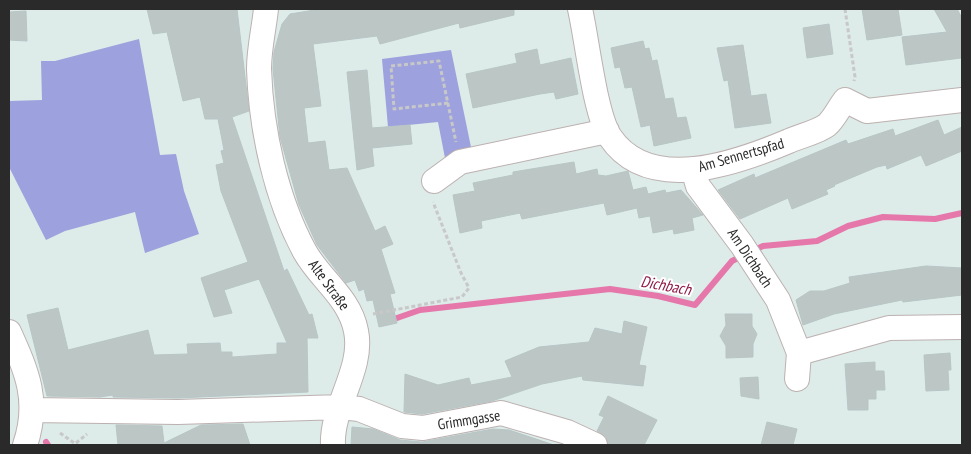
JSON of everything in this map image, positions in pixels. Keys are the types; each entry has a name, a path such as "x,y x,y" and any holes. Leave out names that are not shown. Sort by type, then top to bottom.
{"street":[{"name":"Alte Straße","path":"266,9 259,68 263,114 277,177 292,225 306,253 347,307 356,331 356,354 341,407 333,445"},
{"name":"Am Sennertspfad","path":"580,9 607,131 619,148 638,162 651,168 672,171 693,169 768,150 826,125 845,100"},
{"path":"845,100 867,111 962,100"},
{"path":"434,181 460,162 607,131"},
{"name":"Am Dichbach","path":"693,169 698,186 742,245 778,300 799,353 797,379"},
{"path":"799,353 889,328 962,327"},
{"path":"9,332 28,373 29,429 178,412 341,407"},
{"name":"Grimmgasse","path":"341,407 359,409 402,426 422,428 501,413 567,432 595,445"}],"path":[{"path":"845,9 856,77 845,100"},
{"path":"448,103 394,109 391,66 439,61 448,103 460,162"},
{"path":"352,318 462,297 469,288 432,205 434,181"},
{"path":"29,429 60,433 77,445"}],"shaded area":[{"path":"139,39 160,155 176,154 184,191 199,234 145,253 135,212 65,231 46,240 9,167 9,101 42,100 41,61 55,61"},
{"path":"451,50 472,152 445,158 438,122 388,127 382,59"}],"building":[{"path":"147,9 237,9 249,111 232,117 284,271 287,269 309,315 312,314 318,338 307,338 308,392 178,398 113,397 113,395 100,397 47,396 27,315 58,308 68,350 148,330 154,355 188,354 187,344 220,343 221,352 232,352 232,357 277,354 277,343 287,343 259,279 224,290 232,313 214,317 201,278 248,262 221,191 216,165 224,163 221,151 224,150 218,119 205,119 200,97 183,101 167,32 153,34"},
{"path":"321,9 514,9 514,15 460,28 459,23 380,44 377,36 313,44 321,106 304,108 308,143 325,141 329,170 347,168 375,231 385,226 393,244 381,249 395,293 390,294 397,323 379,327 373,300 367,301 364,289 359,291 355,280 346,283 317,245 299,205 280,137 273,69 274,52 282,24 290,14"},
{"path":"862,9 898,9 902,35 867,40"},
{"path":"934,9 957,9 962,18 962,60 961,58 906,65 902,37 947,32"},
{"path":"26,11 27,41 9,40 9,12"},
{"path":"829,24 833,54 807,58 803,28"},
{"path":"643,41 645,49 649,48 652,61 657,60 665,99 673,98 677,118 686,117 691,138 654,146 650,125 641,127 632,87 625,88 620,67 615,68 611,48"},
{"path":"743,45 751,96 766,94 771,123 735,128 728,80 724,81 717,48"},
{"path":"537,49 540,65 571,58 578,94 556,99 554,92 473,108 466,74 517,63 515,54"},
{"path":"367,70 372,128 410,125 412,144 372,148 374,166 357,170 347,72"},
{"path":"938,120 944,135 962,127 962,151 926,166 921,155 887,169 886,165 877,167 834,185 826,190 828,194 792,209 788,198 740,219 718,190 754,174 755,178 846,140 848,144 893,129 895,136"},
{"path":"574,162 576,174 597,169 598,175 606,176 628,171 633,190 646,187 648,194 665,190 666,193 681,190 703,215 692,218 694,230 674,234 673,229 653,233 650,216 639,218 637,208 607,215 604,203 522,219 520,213 481,221 482,228 460,233 453,195 475,191 473,183 513,175 513,172"},
{"path":"926,266 962,268 962,295 903,302 902,300 834,314 803,325 796,300 810,291 824,291 850,283 849,277"},
{"path":"725,314 752,314 752,326 757,334 753,344 753,357 726,358 726,346 720,336 726,325"},
{"path":"624,321 647,327 639,365 646,366 643,386 583,380 582,376 542,384 492,401 422,414 404,412 405,374 438,385 469,378 471,385 512,377 505,361 539,347 589,342 595,328 622,334"},
{"path":"950,353 951,370 948,370 949,390 926,391 924,355"},
{"path":"875,362 875,371 884,371 885,390 876,390 876,399 868,399 868,410 848,410 845,364"},
{"path":"758,377 759,399 741,396 740,378"},
{"path":"608,396 657,420 644,445 608,445 606,437 597,431 604,417 599,415"},
{"path":"767,422 797,429 793,445 761,445"},
{"path":"243,424 250,445 118,445 116,425 162,426 164,443 201,425"},
{"path":"352,427 373,429 400,440 422,442 493,429 509,430 554,445 351,445"}],"waterway":[{"name":"Dichbach","path":"753,251 763,246 817,241 848,226 883,217 935,219 962,213"},
{"name":"Dichbach","path":"397,318 420,310 610,289 658,296 695,305 732,261 744,255"}]}
